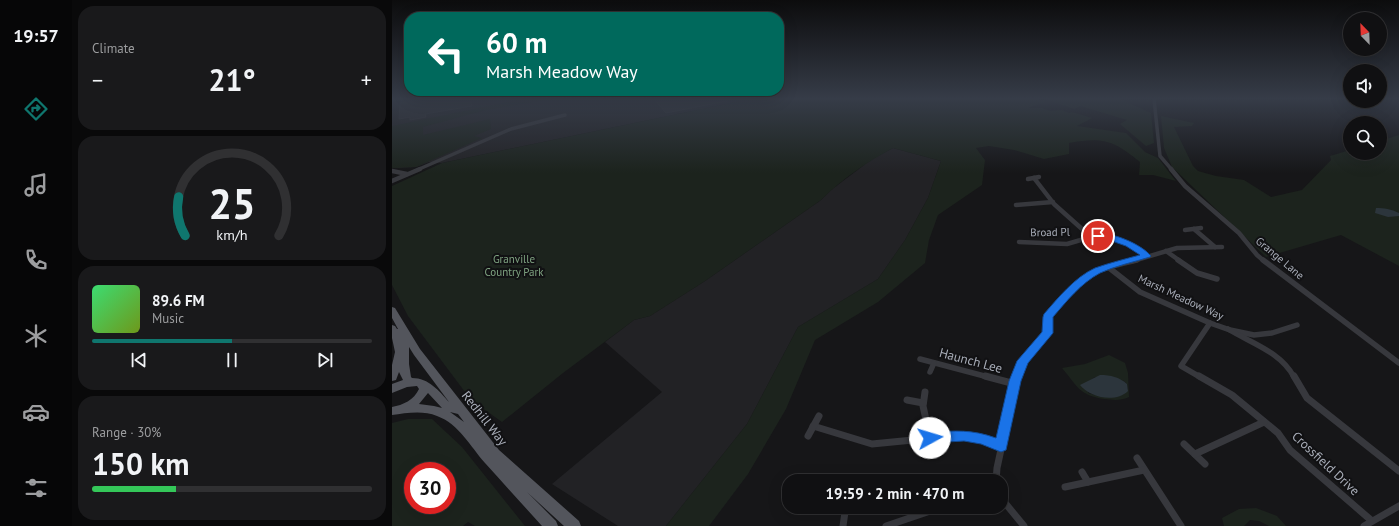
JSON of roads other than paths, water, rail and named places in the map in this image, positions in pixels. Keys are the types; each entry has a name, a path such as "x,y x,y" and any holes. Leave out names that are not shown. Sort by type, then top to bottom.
{"main road":[{"name":"Redhill Way","path":"392,310 397,328 400,350 399,360 392,377"},
{"name":"Redhill Way","path":"397,328 495,454 574,526"},
{"path":"397,328 401,334 404,344 404,372 410,383"},
{"path":"392,390 410,383 420,383 430,388 448,407 461,410"},
{"path":"395,411 419,399 423,393 424,386"},
{"name":"Redhill Way","path":"395,411 427,409 449,417 460,426 551,526"}],"street":[{"path":"392,181 511,128 529,124"},
{"name":"Grange Lane","path":"1157,124 1160,156 1185,186 1239,233 1257,255 1399,363"},
{"path":"392,171 407,174"},
{"path":"1028,179 1036,178 1053,202 1090,237"},
{"path":"1016,205 1053,202"},
{"path":"1185,230 1201,228"},
{"name":"Marsh Meadow Way","path":"997,474 1014,384 1023,361 1048,333 1048,317 1064,298 1086,278 1097,271 1177,248 1218,247 1194,229"},
{"name":"Broad Pl","path":"1019,242 1067,244 1090,237 1110,237 1136,247 1147,256"},
{"path":"1166,251 1197,273 1216,279"},
{"name":"Marsh Meadow Way","path":"1108,267 1140,292 1210,323 1228,329 1254,335 1272,334 1297,325"},
{"name":"Crossfield Drive","path":"1210,323 1181,366 1232,395 1278,434 1290,450 1372,521"},
{"path":"1228,329 1261,347 1287,366 1300,390 1307,398 1399,471"},
{"name":"Haunch Lee","path":"920,359 1014,384"},
{"path":"930,372 934,363"},
{"path":"925,392 923,403 930,438"},
{"path":"907,400 923,403"},
{"path":"808,436 819,416"},
{"path":"1195,454 1262,420"},
{"path":"813,426 872,444 964,436 982,439 1001,446"},
{"path":"1184,444 1205,464"},
{"path":"1137,458 1181,526"},
{"path":"1065,487 1144,470"},
{"path":"1082,472 1088,482"},
{"path":"1008,507 1024,526"},
{"path":"1364,526 1398,509"},
{"path":"843,526 845,514"},
{"path":"886,526 921,514"}],"park label":[{"name":"Granville Country Park","path":"514,265"}]}
